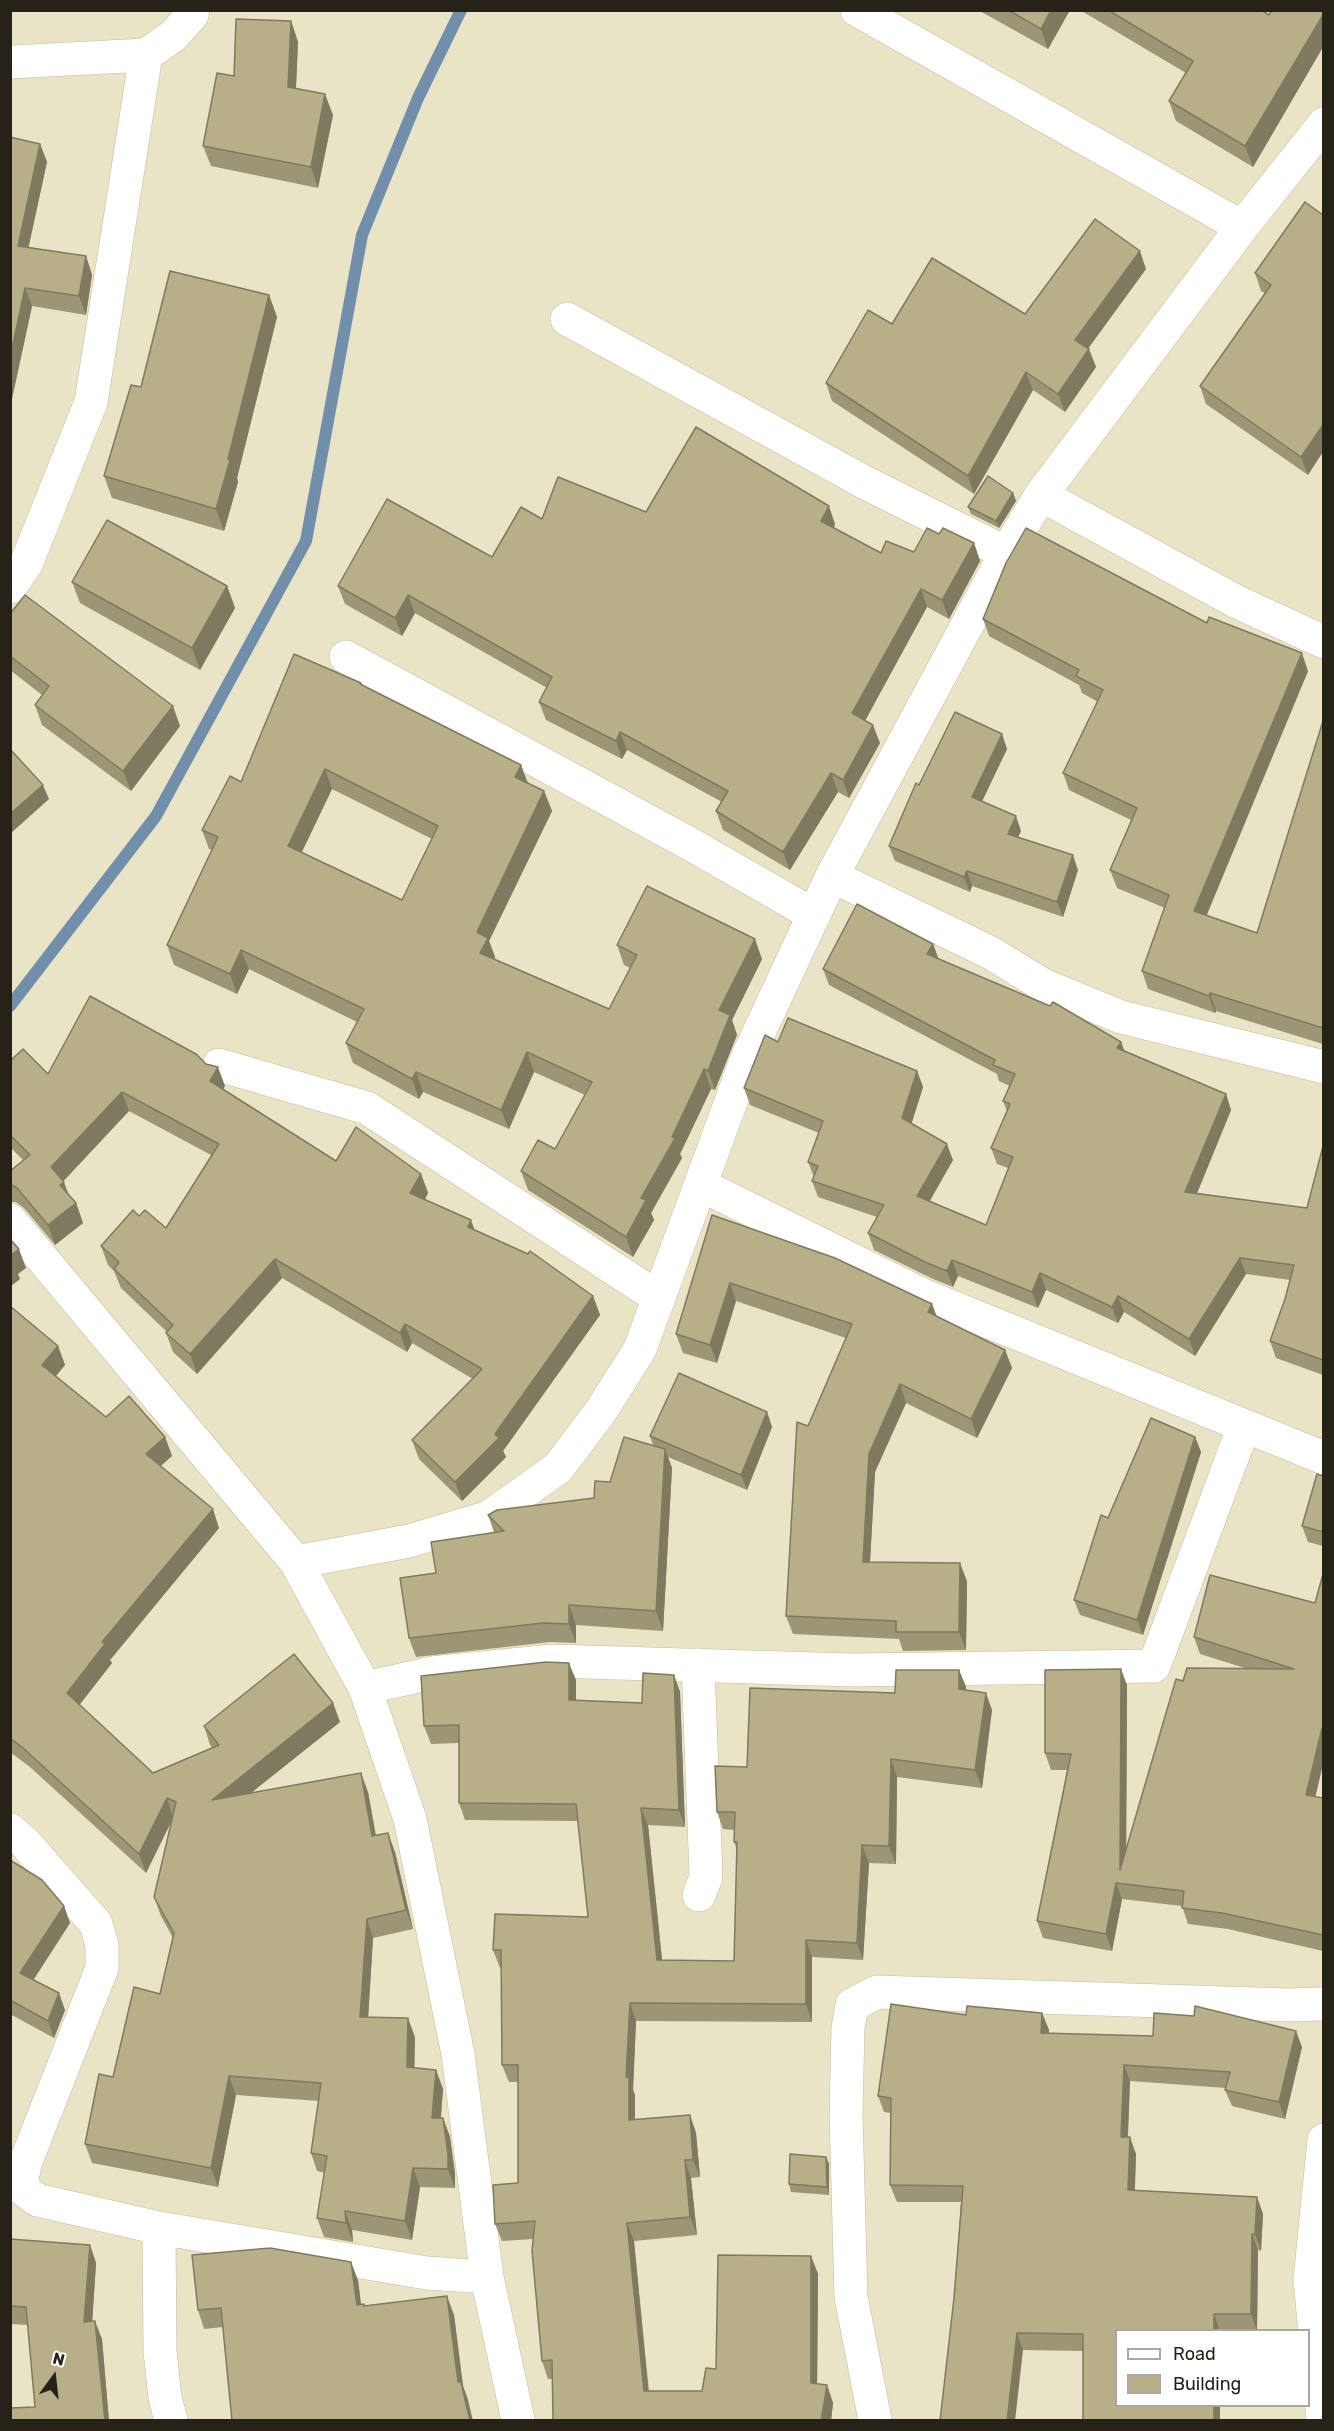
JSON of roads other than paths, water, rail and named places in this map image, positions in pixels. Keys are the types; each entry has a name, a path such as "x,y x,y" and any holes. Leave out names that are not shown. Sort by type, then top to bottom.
{"street":[{"path":"10,62 146,55 173,36 192,15 193,10"},
{"path":"857,10 1242,227"},
{"path":"10,587 26,564 91,402 146,55"},
{"path":"296,1562 409,1541 489,1517 558,1468 601,1411 640,1349 747,1058 832,876 1006,553 1041,495 1242,227 1323,125"},
{"path":"567,319 864,482 1006,553"},
{"path":"1041,495 1237,602 1323,642"},
{"path":"346,657 692,845 814,915"},
{"path":"832,876 991,953 1043,985 1121,1017 1323,1067"},
{"path":"219,1065 367,1108 659,1298"},
{"path":"701,1185 925,1296 1323,1458"},
{"path":"10,1220 296,1562 365,1688 410,1819 458,2054 487,2277 518,2421"},
{"path":"365,1688 432,1673 552,1661 850,1670 1154,1666 1244,1426"},
{"path":"698,1665 706,1877 699,1895"},
{"path":"10,1830 25,1843 96,1924 102,1945 102,1968 26,2161 17,2192 37,2200 159,2228 427,2273 487,2277"},
{"path":"875,2421 851,2297 846,2114 848,2028 852,2005 877,1992 1289,2005 1323,2004"},
{"path":"1323,2140 1310,2279 1323,2409"},
{"path":"159,2228 160,2351 165,2398 171,2421"}],"waterway":[{"path":"10,1006 156,816 306,541 362,235 418,98 461,10"}]}
